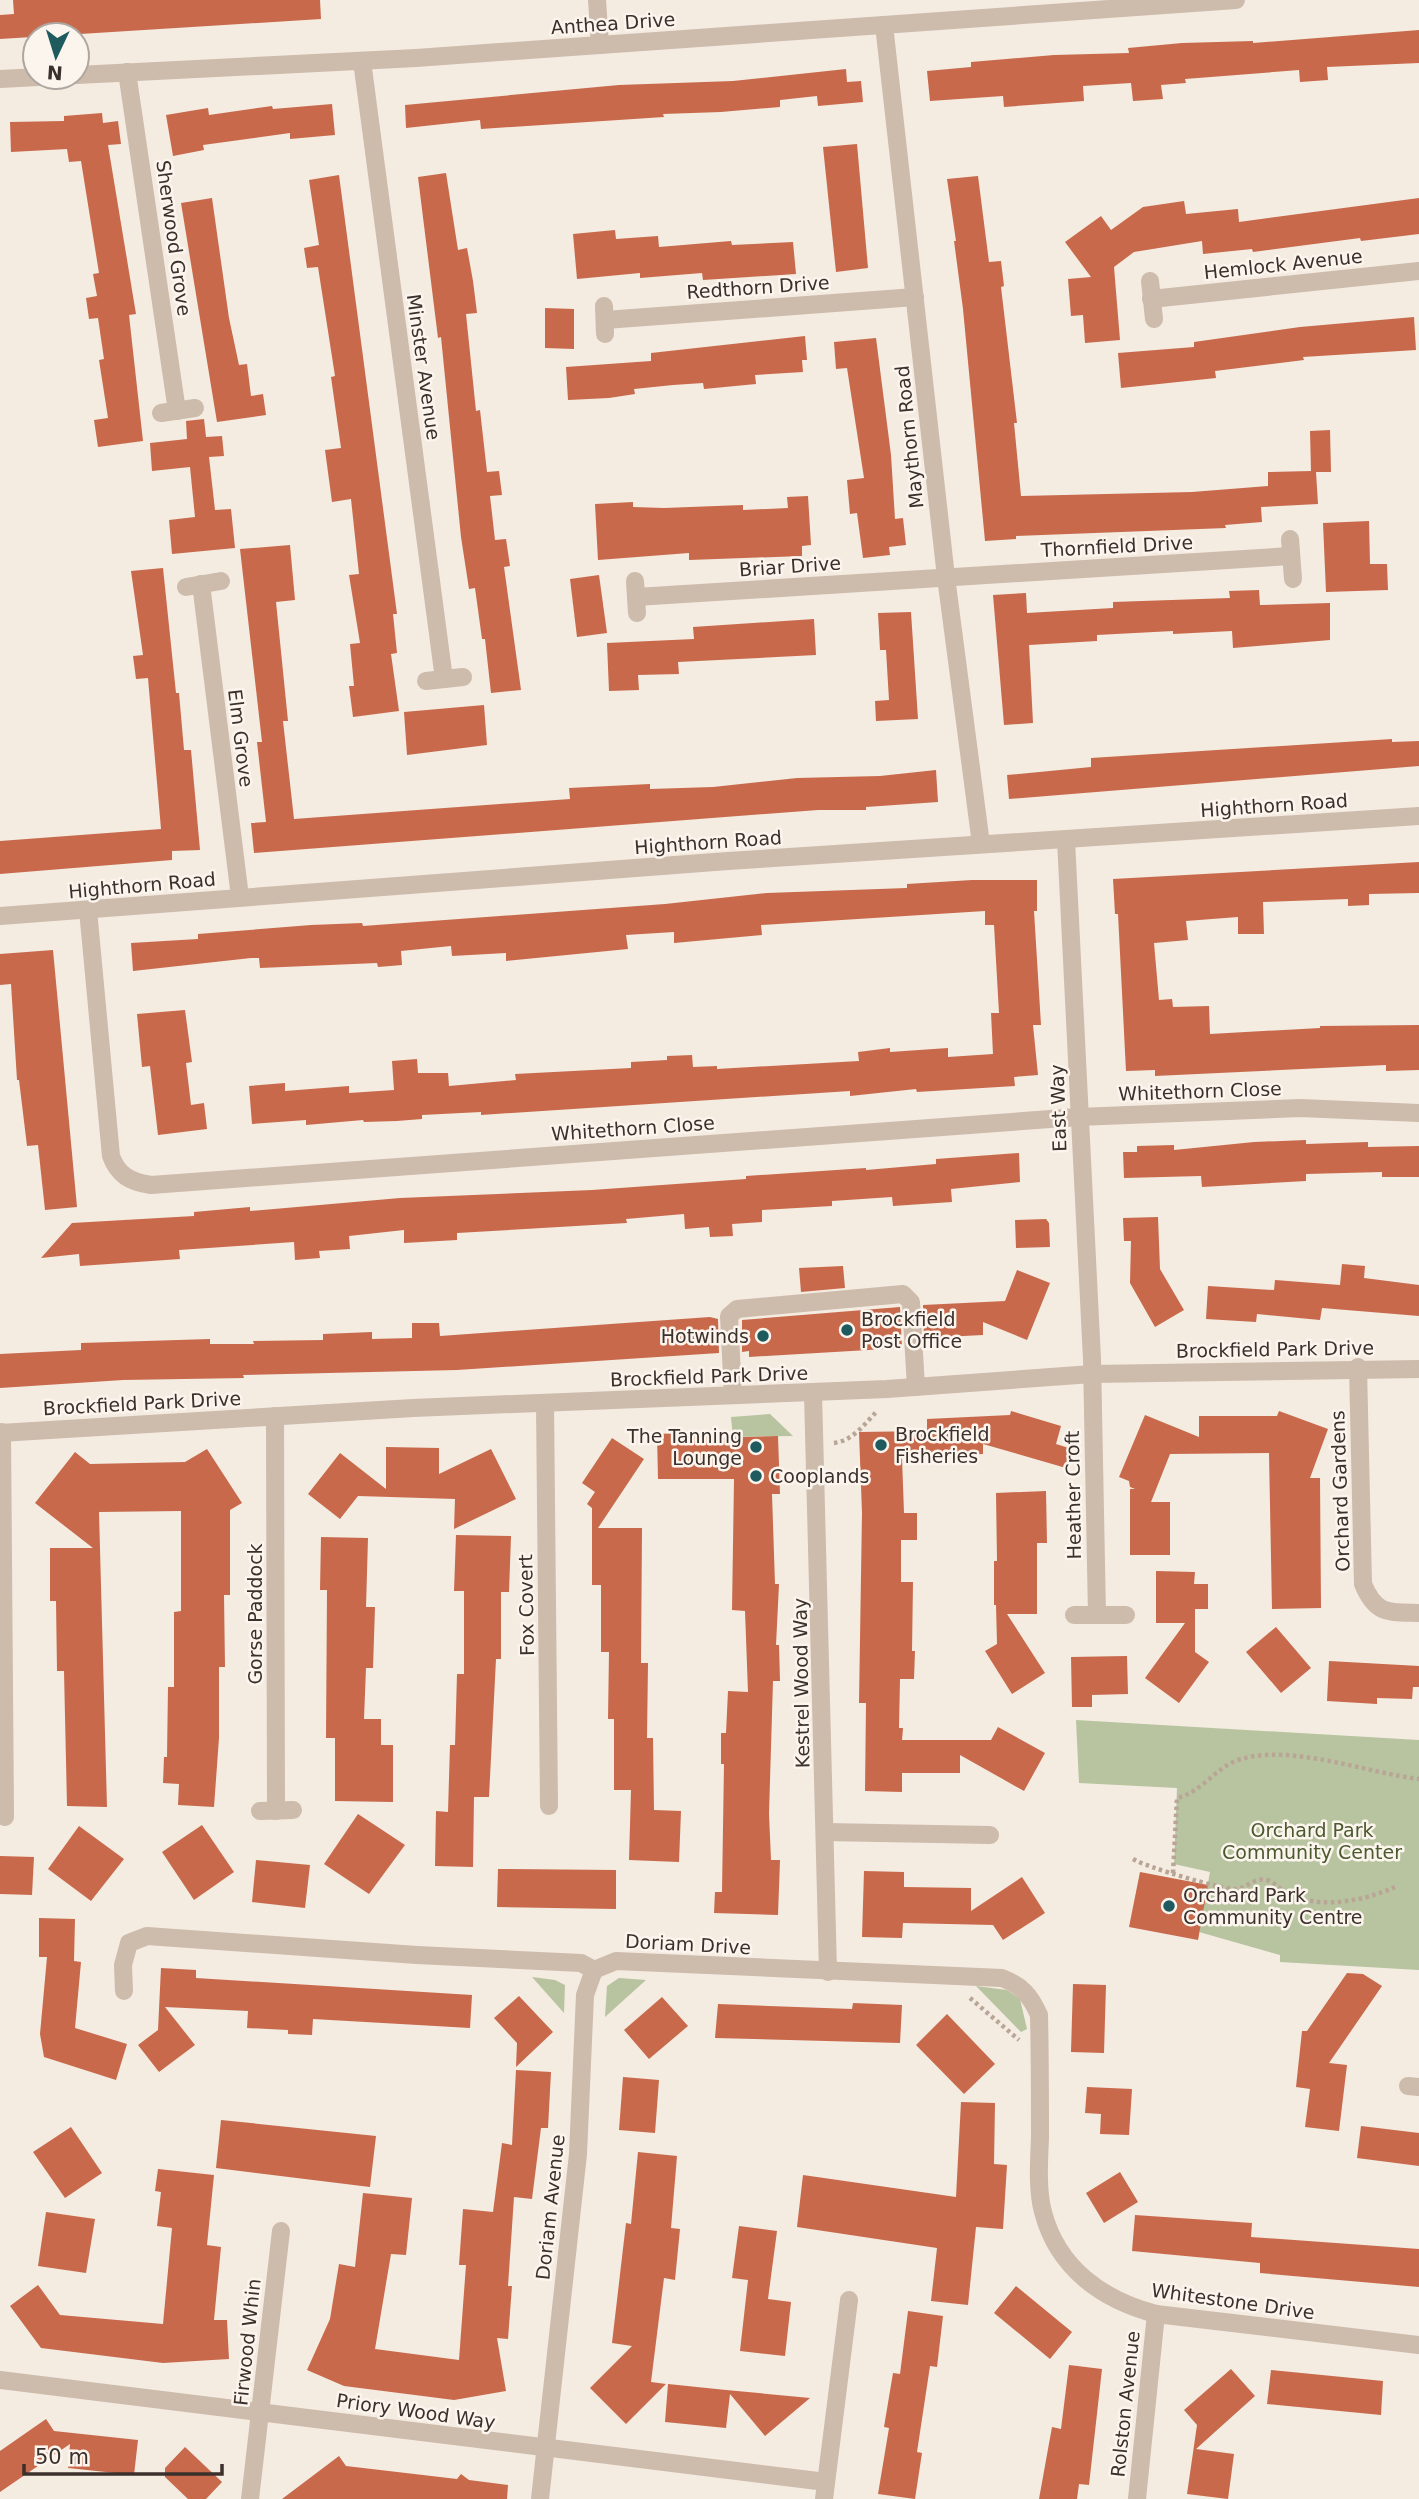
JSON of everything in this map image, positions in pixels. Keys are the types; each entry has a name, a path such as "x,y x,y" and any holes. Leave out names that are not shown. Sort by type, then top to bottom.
{"street":[{"path":"597,0 600,45"},
{"name":"Anthea Drive","path":"91,74 362,61 1236,0"},
{"name":"Maythorn Road","path":"884,25 946,577 981,844"},
{"name":"Minster Avenue","path":"362,61 435,680 463,677"},
{"name":"Sherwood Grove","path":"127,72 169,412 195,408"},
{"path":"0,79 21,78"},
{"name":"Hemlock Avenue","path":"1154,319 1150,290 1419,271"},
{"name":"Redthorn Drive","path":"605,320 915,297"},
{"name":"Thornfield Drive","path":"946,577 1291,548 1293,579"},
{"name":"Briar Drive","path":"636,597 946,577"},
{"name":"Elm Grove","path":"221,581 193,586 240,897"},
{"name":"Highthorn Road","path":"0,916 981,844 1419,816"},
{"name":"East Way","path":"1066,840 1074,961 1078,1116 1092,1374"},
{"name":"Whitethorn Close","path":"88,911 111,1156 116,1169 136,1183 178,1183 1078,1116 1300,1108 1419,1113"},
{"path":"733,1395 729,1316 737,1309 903,1294 911,1302 916,1387"},
{"name":"Brockfield Park Drive","path":"1,1432 545,1403 813,1393 1092,1374 1358,1367 1419,1369"},
{"name":"Orchard Gardens","path":"1358,1367 1363,1584 1371,1603 1387,1612 1419,1613"},
{"name":"Heather Croft","path":"1092,1374 1097,1615"},
{"name":"Kestrel Wood Way","path":"813,1393 828,1972"},
{"name":"Fox Covert","path":"545,1403 549,1806"},
{"name":"Gorse Paddock","path":"275,1416 276,1811"},
{"path":"1,1432 9,1817"},
{"path":"1074,1615 1126,1615"},
{"path":"825,1832 990,1835"},
{"name":"Doriam Drive","path":"124,1991 123,1965 129,1943 147,1936 430,1956 581,1963 594,1970 616,1961 1002,1978 1020,1985 1032,1998 1040,2015 1039,2169 1043,2212 1061,2253"},
{"name":"Doriam Avenue","path":"540,2499 578,2154 585,1995 594,1970"},
{"name":"Firwood Whin","path":"250,2499 281,2231"},
{"name":"Whitestone Drive","path":"1061,2253 1082,2277 1106,2296 1127,2307 1156,2314 1419,2345"},
{"path":"825,2491 849,2300"},
{"name":"Rolston Avenue","path":"1137,2499 1156,2314"},
{"name":"Priory Wood Way","path":"0,2380 546,2449 825,2491"}],"path":[{"path":"816,1445 843,1442 856,1432 885,1403 887,1389"},
{"path":"1173,1873 1177,1798 1190,1795 1229,1763 1265,1756 1294,1758 1352,1764 1419,1779"},
{"path":"1133,1859 1146,1867 1236,1889 1256,1880 1267,1880 1286,1894 1308,1902 1358,1900 1395,1887"},
{"path":"962,1977 963,1992 1020,2042 1040,2046"}],"green space":[{"path":"770,1414 793,1436 733,1437 731,1417"},
{"name":"Orchard Park Community Center","path":"1076,1720 1419,1740 1419,1970 1280,1962 1280,1955 1199,1932 1210,1872 1174,1864 1177,1788 1079,1783"},
{"path":"532,1977 555,1980 565,1985 564,2013"},
{"path":"619,1978 646,1980 605,2017 607,1986"},
{"path":"976,1986 1007,1990 1020,1999 1027,2029 1021,2032"}],"building":[{"path":"13,0 320,0 321,19 91,33 91,21 21,21 21,38 0,39 0,15 14,14"},
{"path":"1419,30 1419,63 1327,67 1328,80 1300,82 1299,70 1185,79 1186,83 1161,85 1163,99 1133,101 1131,83 1083,86 1084,101 1004,107 1003,96 930,101 927,71 971,67 971,62 1054,55 1129,53 1128,48 1182,43 1253,43"},
{"path":"846,69 847,82 861,81 863,102 818,106 817,96 780,100 780,107 663,114 664,117 481,129 480,120 406,128 405,105 619,85 733,81"},
{"path":"332,104 335,135 290,139 290,133 203,145 204,150 173,156 166,115 208,108 209,115 272,106 273,109"},
{"path":"102,113 103,123 118,121 121,144 108,145 136,314 129,315 143,441 98,447 94,420 108,418 99,360 104,359 98,318 89,319 86,298 97,296 93,274 99,273 81,161 69,162 67,149 11,152 10,122 64,121 64,116"},
{"path":"857,144 868,268 836,272 823,147"},
{"path":"446,173 458,250 467,248 473,281 477,313 466,314 476,411 480,410 487,472 499,471 502,495 490,496 495,540 506,539 510,566 504,567 521,690 491,693 485,639 482,639 475,588 469,589 461,537 441,337 438,338 418,177"},
{"path":"339,175 397,614 393,614 397,653 391,654 399,711 353,717 349,686 354,686 350,644 360,643 349,575 359,574 351,499 332,502 325,450 341,448 331,377 335,376 318,267 307,268 304,248 319,245 309,180"},
{"path":"978,176 989,262 1001,261 1004,286 1001,287 1017,423 1014,423 1021,496 1192,492 1268,486 1268,472 1311,471 1310,431 1330,430 1331,472 1316,472 1318,504 1261,507 1262,522 1225,525 1226,528 1016,536 1016,539 985,541 956,241 947,179"},
{"path":"212,198 229,318 239,365 247,364 251,396 263,394 266,415 217,422 181,203"},
{"path":"1419,198 1419,234 1361,241 1360,238 1253,252 1252,249 1203,254 1202,241 1134,252 1114,267 1120,340 1085,343 1083,315 1071,316 1068,279 1091,277 1065,242 1101,216 1111,230 1143,207 1184,201 1186,214 1238,209 1239,222"},
{"path":"615,230 616,239 658,236 659,247 731,241 732,245 793,242 796,274 703,280 702,273 640,278 640,273 577,279 573,234"},
{"path":"545,308 574,309 574,349 545,348"},
{"path":"1414,317 1416,350 1303,357 1304,360 1215,371 1216,378 1121,388 1118,353 1194,347 1194,342 1300,327"},
{"path":"805,336 807,360 802,360 803,372 755,375 756,384 704,389 703,383 673,385 634,389 635,394 609,398 568,400 566,367 651,361 651,353"},
{"path":"876,338 891,455 895,519 903,518 906,545 889,547 890,555 863,558 857,513 850,514 847,480 864,478 847,368 836,369 834,342"},
{"path":"204,419 206,437 222,436 224,456 209,457 215,510 231,509 235,548 172,554 169,520 195,517 190,467 152,471 150,443 187,439 186,421"},
{"path":"808,496 811,545 802,546 802,556 689,560 689,553 598,560 595,504 633,502 633,507 664,508 743,505 743,510 788,508 787,497"},
{"path":"1369,521 1370,564 1387,564 1388,590 1326,592 1323,523"},
{"path":"290,545 295,600 276,602 288,721 283,721 294,819 570,799 569,788 650,784 650,789 713,787 797,778 880,776 936,770 938,802 866,807 866,810 818,810 254,853 251,823 266,822 257,742 262,742 240,549"},
{"path":"163,568 184,750 191,750 200,850 172,851 172,860 0,874 0,841 161,829 148,678 136,679 133,656 143,655 131,571"},
{"path":"599,575 607,633 577,637 570,579"},
{"path":"1259,590 1260,605 1330,603 1330,640 1233,648 1232,631 1173,634 1173,631 1097,635 1097,641 1029,645 1033,723 1004,725 993,595 1026,593 1027,613 1113,608 1113,602 1230,598 1229,591"},
{"path":"911,612 918,719 876,721 875,701 889,700 886,650 880,650 878,613"},
{"path":"814,619 816,655 678,662 679,674 638,675 639,690 609,691 607,643 694,639 693,627"},
{"path":"484,705 487,745 407,755 404,712"},
{"path":"1392,739 1392,742 1419,741 1419,766 1009,799 1007,775 1091,767 1091,758"},
{"path":"1419,862 1419,893 1369,894 1369,905 1348,906 1348,899 1263,902 1264,934 1238,934 1238,917 1186,921 1188,940 1154,943 1159,1000 1172,999 1173,1007 1209,1006 1210,1034 1320,1026 1419,1025 1419,1070 1386,1071 1386,1065 1155,1076 1155,1070 1126,1071 1118,914 1115,914 1113,879"},
{"path":"1037,880 1037,911 1034,911 1041,1025 1033,1025 1038,1075 1014,1077 1015,1086 917,1092 916,1089 850,1096 850,1091 481,1115 481,1112 422,1115 422,1119 397,1121 363,1120 306,1125 306,1120 252,1124 249,1086 285,1083 285,1091 349,1086 349,1093 394,1090 392,1061 417,1059 418,1073 448,1073 449,1086 516,1080 515,1074 631,1068 631,1062 667,1060 667,1056 692,1055 693,1067 717,1066 717,1069 859,1061 858,1052 890,1048 890,1052 948,1048 948,1057 993,1054 991,1013 999,1013 994,925 985,925 985,911 761,925 762,935 674,943 674,932 626,935 628,949 506,961 506,953 452,956 451,946 401,951 402,965 378,967 377,963 260,968 259,958 251,958 133,971 131,943 198,939 198,934 311,925 362,923 363,926 665,904 767,893 907,888 907,884"},
{"path":"53,950 77,1207 45,1210 38,1145 27,1146 17,1080 11,984 0,985 0,954"},
{"path":"185,1010 192,1062 186,1063 191,1105 204,1103 207,1129 158,1135 150,1066 142,1067 137,1014"},
{"path":"1306,1140 1306,1144 1368,1142 1368,1147 1419,1146 1419,1177 1382,1177 1382,1172 1306,1174 1306,1181 1202,1187 1201,1176 1124,1178 1123,1152 1137,1152 1137,1146 1174,1145 1174,1150"},
{"path":"1019,1153 1020,1182 951,1189 952,1202 893,1206 892,1197 832,1201 832,1206 762,1210 762,1222 732,1224 733,1236 710,1237 709,1227 685,1229 684,1214 626,1219 627,1223 457,1233 457,1240 404,1243 404,1230 349,1236 350,1249 319,1251 320,1258 295,1260 294,1242 179,1250 180,1259 80,1266 79,1254 41,1258 72,1223 194,1216 194,1212 250,1207 250,1211 400,1198 592,1190 746,1179 746,1176 936,1164 936,1159"},
{"path":"1158,1217 1160,1269 1184,1310 1155,1327 1130,1283 1131,1241 1124,1241 1123,1218"},
{"path":"1046,1219 1049,1223 1050,1247 1016,1248 1015,1220"},
{"path":"1342,1264 1365,1266 1364,1278 1419,1285 1419,1316 1322,1308 1320,1320 1257,1314 1256,1322 1206,1319 1208,1286 1274,1290 1275,1280 1340,1285"},
{"path":"843,1266 845,1288 801,1292 799,1268"},
{"path":"1017,1270 1050,1283 1027,1340 983,1322 983,1335 924,1338 923,1305 1005,1301"},
{"path":"900,1307 902,1348 749,1357 749,1351 742,1352 742,1320"},
{"path":"710,1317 718,1319 719,1353 457,1370 243,1375 244,1378 123,1380 0,1388 0,1354 81,1350 81,1343 210,1339 210,1344 254,1344 253,1341 323,1340 323,1334 372,1332 372,1339 412,1338 412,1323 439,1323 440,1336"},
{"path":"1011,1411 1061,1426 1056,1444 1072,1449 1066,1468 983,1444 983,1454 902,1458 904,1513 917,1513 917,1540 901,1540 901,1582 913,1582 912,1651 915,1651 914,1679 900,1679 899,1728 903,1728 902,1740 991,1740 998,1727 1045,1753 1024,1791 960,1755 960,1773 902,1773 902,1792 865,1791 866,1703 859,1703 862,1513 859,1432 927,1431 927,1419 1010,1415"},
{"path":"1279,1411 1328,1429 1310,1478 1320,1478 1321,1608 1272,1609 1269,1453 1170,1454 1151,1502 1170,1502 1170,1555 1130,1555 1130,1489 1135,1489 1130,1487 1129,1481 1119,1477 1145,1415 1199,1437 1199,1416 1277,1416"},
{"path":"710,1432 710,1438 778,1436 780,1494 772,1494 775,1584 779,1584 776,1645 779,1645 780,1681 773,1681 769,1814 771,1860 780,1860 778,1915 714,1913 715,1892 722,1892 724,1764 721,1764 721,1733 726,1733 728,1691 748,1692 745,1611 732,1610 734,1479 658,1479 657,1434"},
{"path":"612,1438 644,1459 598,1528 642,1528 641,1663 648,1663 647,1738 653,1738 654,1810 681,1811 679,1862 629,1860 631,1790 614,1790 614,1719 608,1719 609,1652 601,1652 601,1585 592,1585 592,1508 587,1504 595,1492 582,1483"},
{"path":"386,1447 439,1448 439,1474 491,1449 516,1499 454,1529 455,1499 358,1496 340,1519 308,1494 340,1453 386,1489"},
{"path":"207,1449 242,1503 230,1510 230,1595 224,1595 225,1667 219,1667 219,1738 214,1807 178,1805 179,1784 163,1783 164,1757 167,1757 168,1687 174,1687 174,1612 181,1611 181,1511 99,1512 107,1807 67,1806 64,1671 57,1671 56,1601 50,1601 50,1548 93,1548 35,1503 75,1452 90,1464 185,1462"},
{"path":"1046,1491 1047,1543 1037,1543 1037,1614 1007,1614 1045,1673 1012,1694 985,1651 997,1644 994,1605 994,1561 997,1561 996,1493"},
{"path":"456,1535 511,1536 509,1592 501,1592 501,1659 496,1659 489,1797 474,1797 473,1867 435,1866 436,1811 448,1812 450,1745 455,1745 457,1674 464,1674 464,1591 454,1591"},
{"path":"321,1537 368,1538 366,1607 375,1607 373,1668 366,1668 364,1719 381,1719 381,1745 393,1745 393,1802 335,1801 335,1738 326,1738 327,1590 320,1590"},
{"path":"1156,1571 1195,1572 1194,1584 1208,1584 1208,1609 1195,1609 1195,1652 1209,1662 1179,1703 1145,1678 1185,1623 1156,1623"},
{"path":"1276,1627 1311,1668 1281,1693 1246,1652"},
{"path":"1127,1656 1128,1694 1092,1695 1092,1707 1072,1707 1071,1657"},
{"path":"1329,1661 1419,1666 1419,1687 1413,1687 1412,1699 1377,1698 1377,1704 1327,1701"},
{"path":"358,1814 405,1845 369,1894 324,1864"},
{"path":"202,1825 234,1872 194,1900 162,1852"},
{"path":"79,1826 124,1859 91,1901 48,1869"},
{"path":"0,1856 34,1857 32,1895 0,1894"},
{"path":"256,1860 310,1865 305,1908 252,1902"},
{"path":"498,1869 616,1870 616,1909 497,1907"},
{"path":"864,1871 904,1872 904,1887 971,1888 971,1911 1022,1877 1045,1913 1003,1940 993,1925 903,1923 902,1938 862,1937"},
{"name":"Orchard Park Community Centre","path":"1140,1872 1208,1885 1198,1940 1129,1927"},
{"path":"39,1918 75,1919 74,1961 81,1962 75,2028 127,2044 116,2080 44,2057 40,2034 47,1957 39,1957"},
{"path":"161,1968 196,1970 196,1978 472,1995 470,2028 313,2019 312,2035 288,2034 288,2030 247,2028 248,2011 165,2007 195,2045 159,2072 138,2045 158,2030"},
{"path":"1347,1973 1363,1974 1382,1986 1329,2063 1347,2065 1339,2131 1305,2127 1310,2089 1296,2087 1302,2031 1307,2031"},
{"path":"1073,1984 1106,1985 1104,2053 1071,2052"},
{"path":"519,1996 553,2032 516,2067 517,2043 494,2018"},
{"path":"662,1997 688,2026 649,2059 624,2030"},
{"path":"853,2003 902,2005 900,2043 715,2038 718,2004 852,2009"},
{"path":"947,2014 995,2064 964,2094 916,2045"},
{"path":"516,2070 551,2072 548,2128 541,2128 532,2199 514,2197 508,2286 512,2286 508,2339 497,2338 506,2391 454,2400 344,2386 307,2370 330,2319 339,2264 355,2267 363,2193 412,2198 406,2255 391,2254 375,2349 459,2360 466,2265 459,2265 463,2209 493,2212 502,2143 512,2145"},
{"path":"623,2077 659,2080 655,2133 619,2130"},
{"path":"1087,2087 1132,2089 1129,2135 1100,2134 1101,2114 1085,2113"},
{"path":"961,2102 995,2103 994,2164 1007,2165 1003,2229 976,2227 968,2305 931,2301 937,2248 797,2227 803,2175 956,2197"},
{"path":"221,2120 376,2136 370,2187 216,2168"},
{"path":"1361,2126 1419,2133 1419,2166 1357,2158"},
{"path":"71,2127 102,2173 65,2198 33,2152"},
{"path":"638,2152 677,2156 671,2228 680,2229 675,2280 664,2278 651,2382 666,2384 626,2424 590,2388 632,2346 612,2343 626,2223 631,2224"},
{"path":"158,2169 214,2175 207,2245 221,2247 214,2320 227,2320 229,2359 163,2363 41,2348 10,2306 38,2285 60,2315 163,2324 172,2228 157,2226 161,2192 155,2191"},
{"path":"1120,2172 1138,2202 1104,2223 1086,2193"},
{"path":"46,2212 95,2219 86,2273 38,2266"},
{"path":"1135,2215 1252,2223 1251,2237 1419,2249 1419,2287 1260,2273 1260,2263 1132,2251"},
{"path":"739,2226 777,2231 768,2299 791,2302 785,2356 740,2351 748,2280 732,2278"},
{"path":"1016,2286 1072,2332 1050,2359 994,2313"},
{"path":"908,2311 943,2316 937,2367 930,2366 917,2452 922,2453 915,2499 878,2494 889,2428 884,2427 893,2373 900,2374"},
{"path":"1069,2365 1102,2369 1089,2485 1079,2484 1077,2499 1039,2499 1052,2427 1061,2429"},
{"path":"1231,2369 1255,2396 1196,2449 1234,2454 1228,2499 1187,2494 1197,2425 1184,2410"},
{"path":"1271,2370 1383,2381 1381,2415 1267,2404"},
{"path":"668,2384 810,2398 765,2436 730,2394 726,2428 665,2422"},
{"path":"46,2419 54,2431 138,2440 134,2475 68,2468 70,2444 0,2492 0,2451"},
{"path":"185,2447 222,2482 206,2499 188,2499 165,2477 165,2468"},
{"path":"339,2456 346,2466 457,2479 461,2474 469,2480 508,2485 507,2499 282,2499"}],"place":[{"name":"Brockfield Post Office","path":"847,1330"},
{"name":"Hotwinds","path":"763,1336"},
{"name":"Brockfield Fisheries","path":"881,1445"},
{"name":"The Tanning Lounge","path":"756,1447"},
{"name":"Cooplands","path":"756,1476"},
{"name":"Orchard Park Community Centre","path":"1169,1906"}]}
